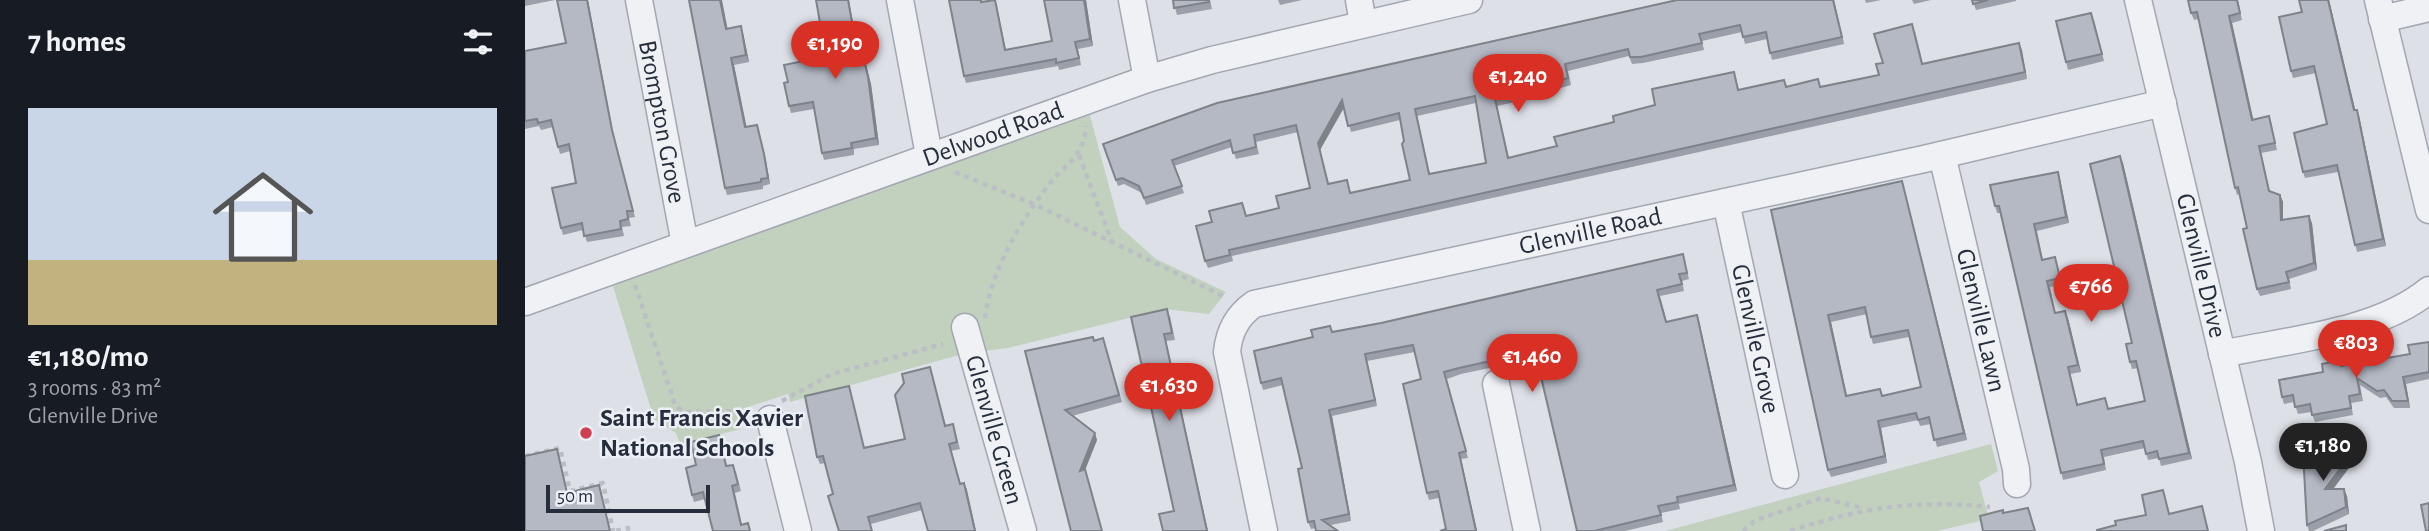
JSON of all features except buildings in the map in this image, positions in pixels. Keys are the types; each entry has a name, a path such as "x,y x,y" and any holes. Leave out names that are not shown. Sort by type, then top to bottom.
{"street":[{"name":"Brompton Grove","path":"639,0 685,244"},
{"path":"900,0 929,155"},
{"path":"1132,0 1147,79"},
{"name":"Delwood Road","path":"525,302 1147,79 1361,12 1469,0"},
{"name":"Glenville Drive","path":"2138,0 2248,462 2261,531"},
{"path":"2429,8 2380,10 2429,210"},
{"name":"Glenville Road","path":"1244,311 1273,299 1942,155 2162,103"},
{"name":"Glenville Lawn","path":"1942,155 2017,469 2017,484"},
{"name":"Glenville Grove","path":"1726,202 1785,475"},
{"path":"2222,354 2329,332 2387,316 2429,290"},
{"path":"1244,311 1232,329 1227,352 1264,531"},
{"name":"Glenville Green","path":"965,327 1023,531"},
{"path":"1496,384 1527,531"},
{"path":"768,410 798,531"}],"path":[{"path":"929,155 951,170 1036,205 1113,245 1221,293 1244,311"},
{"path":"946,352 940,333 985,323 988,300 998,271 1036,205 1063,167 1079,155 1113,245"},
{"path":"628,264 676,408 687,412 742,413 768,410 832,374 943,344"},
{"path":"525,456 560,448 570,491 603,483 615,531 628,528 628,531"},
{"path":"1743,531 1756,520 1821,498 1864,509"},
{"path":"1790,531 1864,509 1937,504 1990,507"}],"green space":[{"path":"1089,112 1120,227 1156,259 1226,292 1209,314 1165,309 1008,348 966,353 790,402 788,394 739,410 741,429 680,444 676,433 654,419 612,283"},
{"path":"1991,444 1998,471 1979,482 1989,519 1937,531 1665,531"}],"place":[{"name":"Saint Francis Xavier National Schools","path":"586,433"}]}
